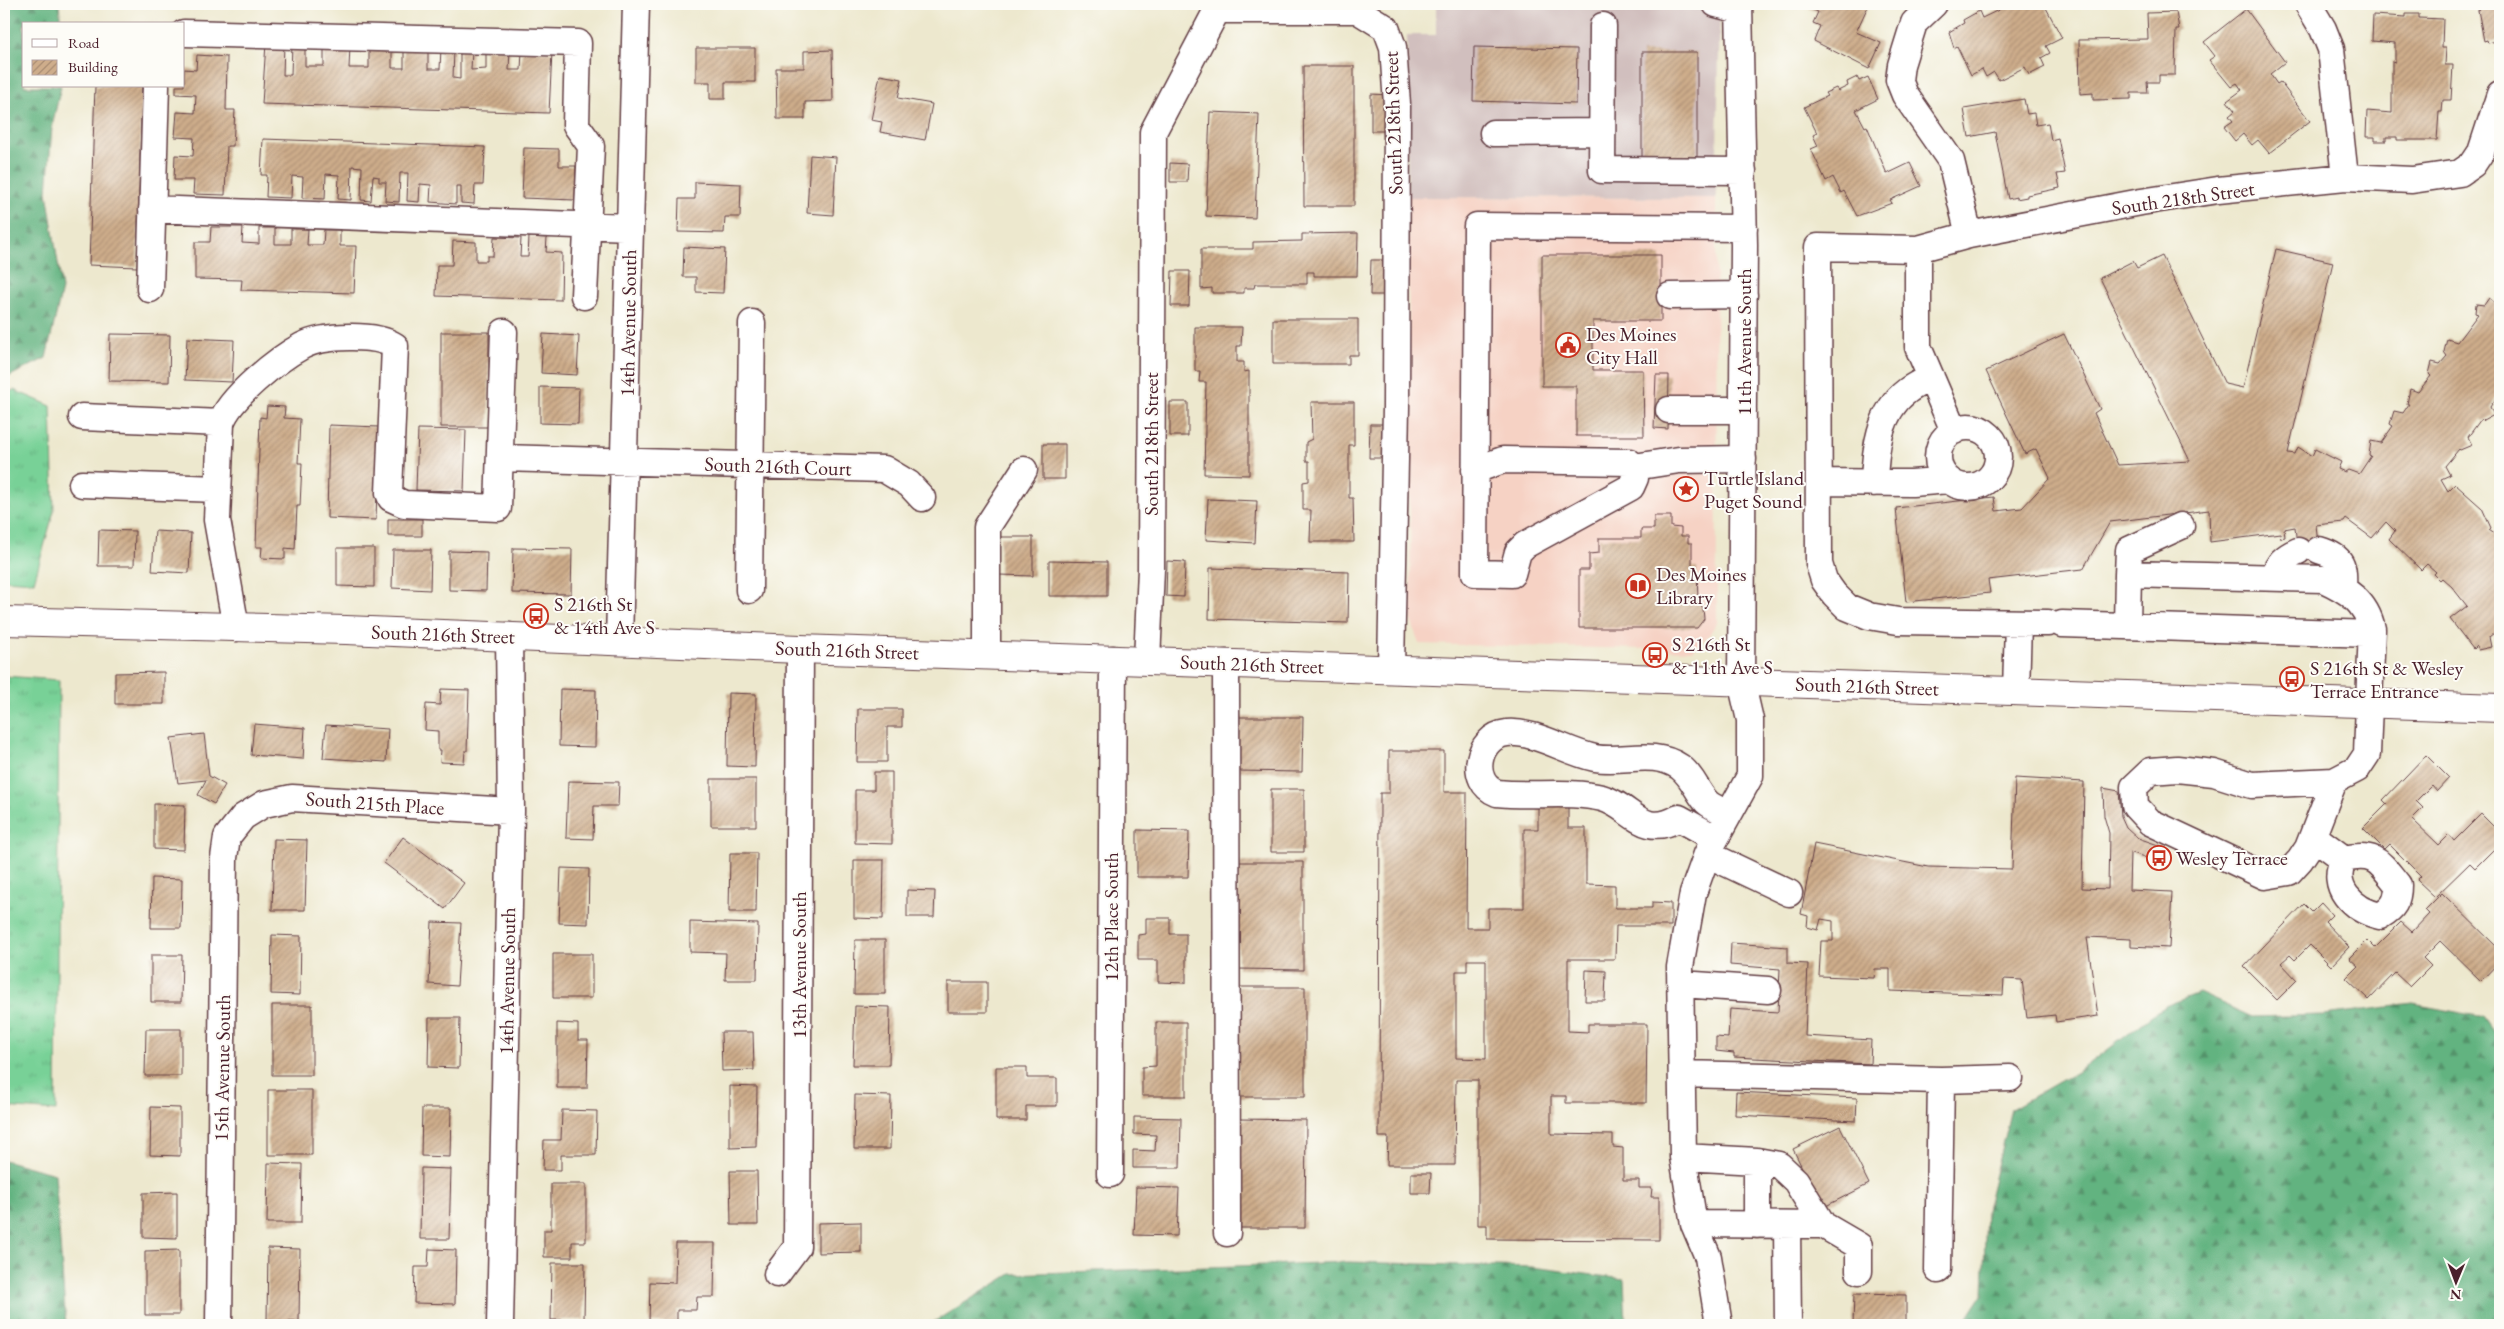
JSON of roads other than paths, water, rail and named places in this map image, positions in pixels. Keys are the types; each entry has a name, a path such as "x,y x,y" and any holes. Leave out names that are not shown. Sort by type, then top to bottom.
{"main road":[{"name":"South 216th Street","path":"4,621 509,636 800,649 1741,681 2368,705 2500,708"}],"street":[{"name":"14th Avenue South","path":"619,642 636,4"},
{"path":"1934,4 1914,24 1901,65 1899,80 1905,95 1951,161 1969,236"},
{"path":"2308,4 2324,29 2331,49 2345,177"},
{"name":"11th Avenue South","path":"1719,1325 1708,1257 1694,1224 1683,1157 1680,967 1693,893 1711,846 1750,776 1750,720 1741,681 1743,171 1731,6"},
{"name":"South 218th Street","path":"1147,661 1151,569 1153,132 1217,7 1357,10 1386,28 1393,47 1397,124 1396,408 1391,669"},
{"path":"1603,26 1602,170 1743,171"},
{"path":"185,34 578,43 576,125 591,146 584,296"},
{"path":"150,289 156,88"},
{"name":"South 218th Street","path":"1819,482 1818,247 1918,248 2150,200 2218,190 2345,177 2412,180 2460,173 2473,164 2481,152 2500,94"},
{"path":"1493,133 1602,132"},
{"path":"152,209 630,227"},
{"path":"1475,470 1504,460 1629,462 1634,467 1634,478 1631,487 1525,545 1518,552 1512,574 1474,573 1477,226 1744,228"},
{"path":"1918,248 1918,347 1954,431"},
{"path":"1670,296 1744,295"},
{"path":"750,590 752,323"},
{"path":"236,628 217,520 221,424 225,412 231,404 261,376 304,345 344,337 378,339 395,346 389,493 392,498 404,504 498,508 504,332"},
{"path":"1874,483 1876,447 1882,427 1891,409 1906,391 1931,377"},
{"path":"1669,410 1743,410"},
{"path":"82,417 221,424"},
{"path":"1974,428 1991,438 1998,457 1992,475 1976,486 1957,485 1943,474 1938,455 1946,437 1954,431 1974,428"},
{"name":"South 216th Court","path":"500,458 884,469 909,484 922,498"},
{"path":"1634,467 1679,460 1743,459"},
{"path":"987,655 987,527 1024,470"},
{"path":"1949,480 1912,483 1819,482 1819,564 1824,580 1847,608 1869,616 1898,621 2127,625 2371,634"},
{"path":"82,484 218,489"},
{"path":"2127,625 2129,550 2182,526"},
{"path":"2274,577 2278,564 2288,555 2308,550 2332,554 2341,562 2344,571 2343,589"},
{"path":"2128,574 2323,579 2355,597 2370,619 2367,754 2357,769 2334,781 2252,785 2214,773 2178,769 2151,771 2134,787 2135,806 2150,822 2266,876 2289,872 2300,860 2312,836 2334,781"},
{"path":"2016,691 2018,623"},
{"name":"14th Avenue South","path":"500,1325 510,811 509,636"},
{"name":"13th Avenue South","path":"777,1274 797,1246 800,649"},
{"name":"12th Place South","path":"1110,1174 1113,659"},
{"path":"1226,664 1227,1233"},
{"path":"1728,814 1705,802 1694,782 1680,767 1658,756 1596,758 1530,735 1508,733 1494,736 1485,745 1479,761 1480,777 1488,790 1497,793 1604,798 1641,821 1654,826 1668,824 1679,818 1711,846 1789,893"},
{"name":"South 215th Place","path":"243,817 264,804 292,798 510,811"},
{"name":"15th Avenue South","path":"219,1325 224,858 227,837 243,817"},
{"path":"2312,836 2344,859"},
{"path":"1681,984 1768,990"},
{"path":"1683,1074 1941,1080 2010,1078"},
{"path":"1938,1270 1941,1080"},
{"path":"1683,1157 1757,1161 1779,1165 1796,1181 1823,1226"},
{"path":"1757,1161 1758,1225"},
{"path":"1694,1224 1823,1226 1859,1246 1859,1271"},
{"path":"1787,1225 1788,1325"}],"place":[{"name":"Des Moines City Hall","path":"1568,345"},
{"name":"Turtle Island Puget Sound","path":"1686,489"},
{"name":"Des Moines Library","path":"1638,586"},
{"name":"S 216th St & 14th Ave S","path":"536,616"},
{"name":"S 216th St & 11th Ave S","path":"1655,655"},
{"name":"S 216th St & Wesley Terrace Entrance","path":"2292,679"},
{"name":"Wesley Terrace","path":"2159,858"}]}
